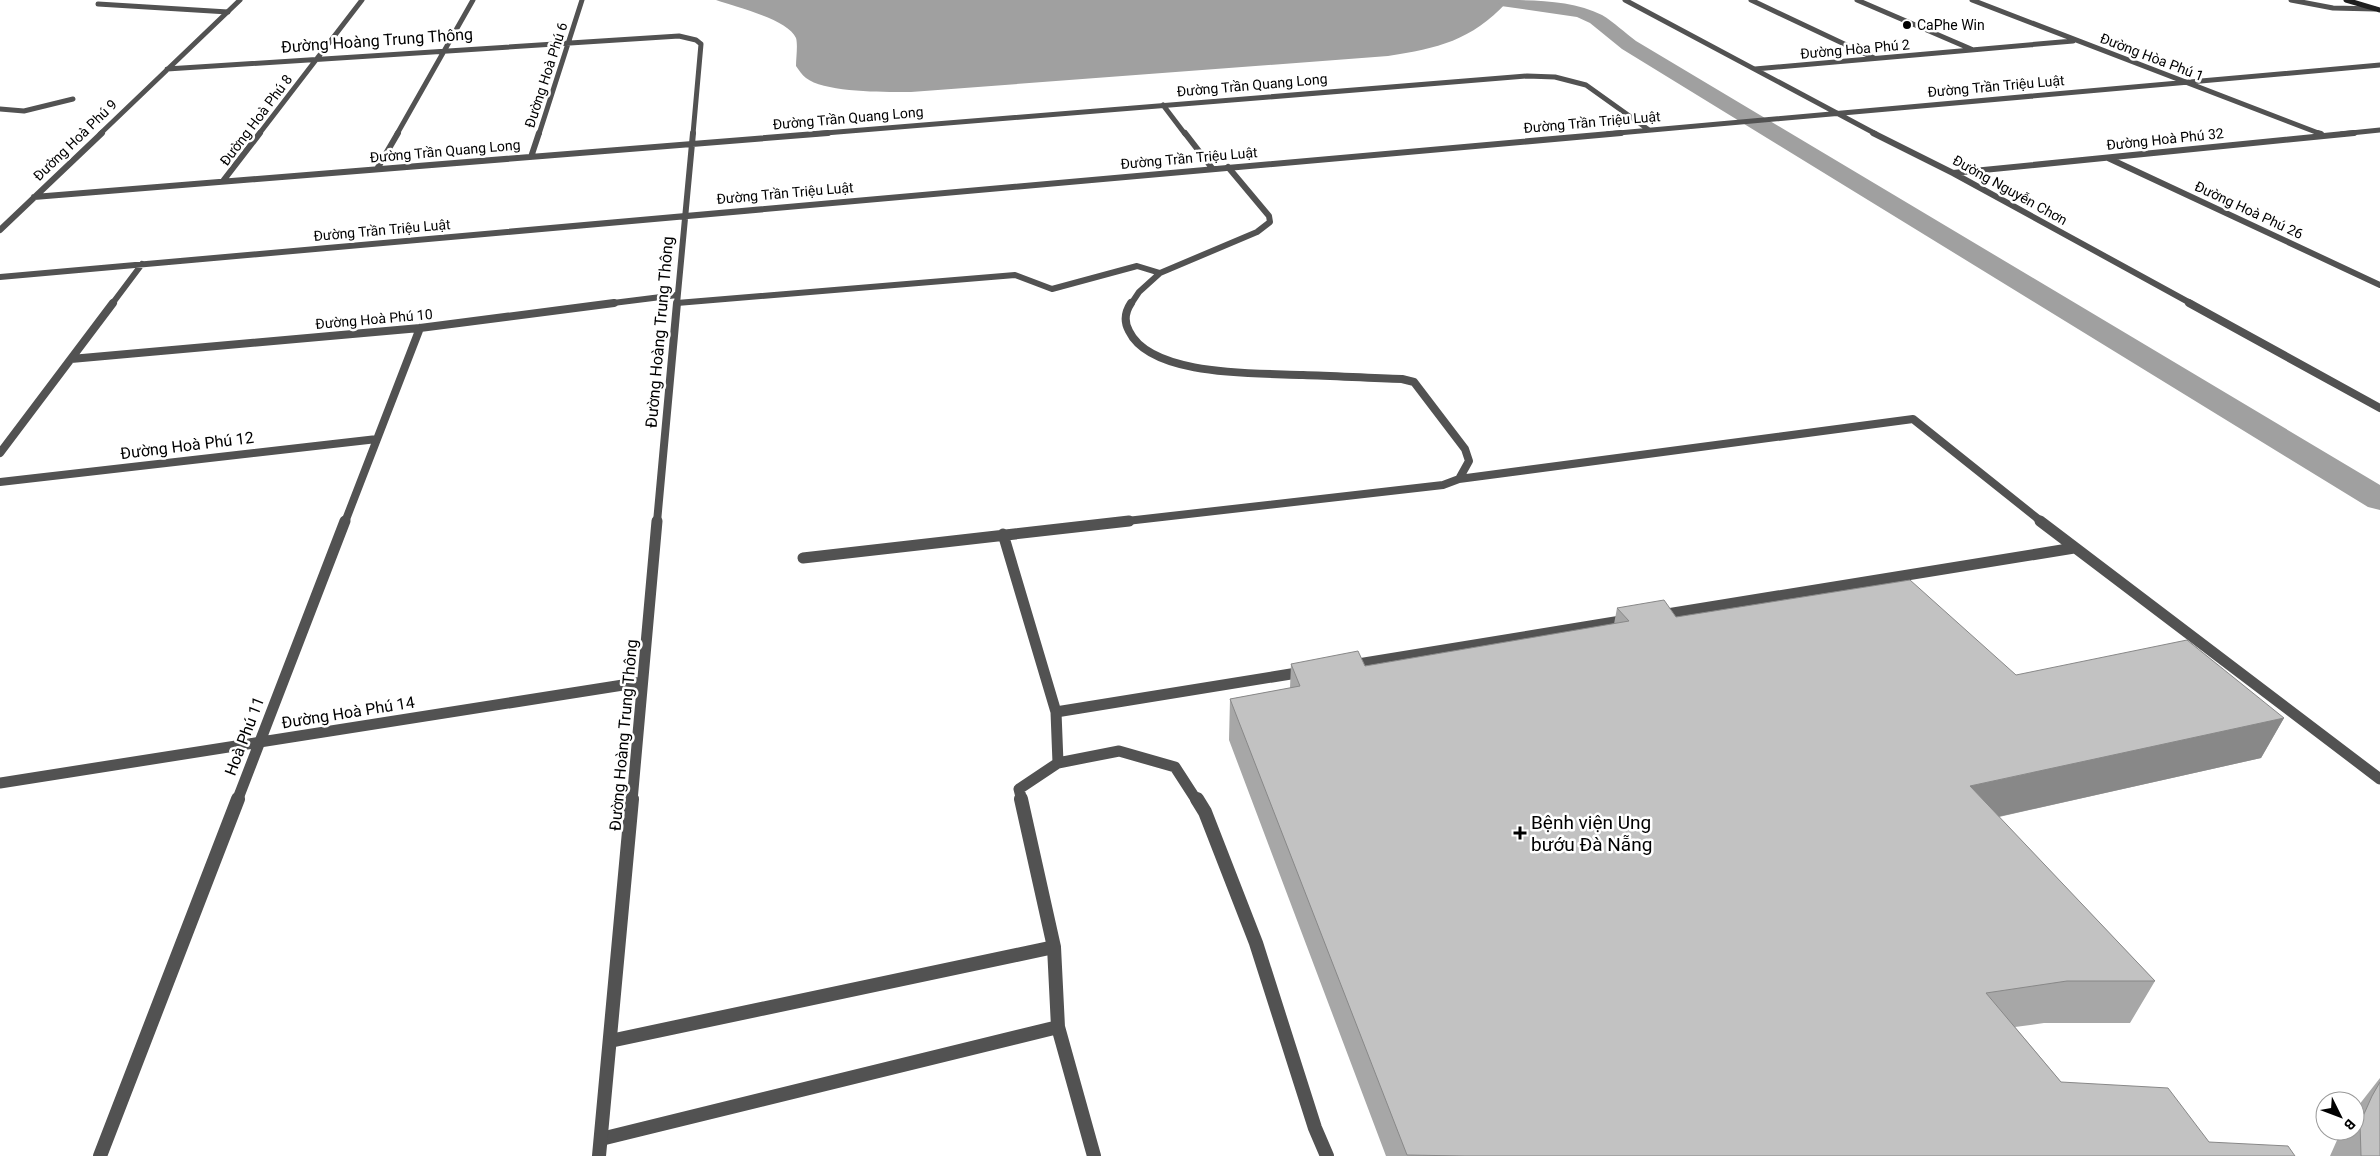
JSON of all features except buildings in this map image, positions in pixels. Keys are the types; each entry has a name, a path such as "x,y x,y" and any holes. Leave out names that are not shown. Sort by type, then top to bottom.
{"main road":[{"path":"2346,0 2378,9"}],"street":[{"name":"Đường Hoà Phú 9","path":"0,230 240,0"},
{"name":"Đường Hoà Phú 8","path":"223,181 362,0"},
{"path":"377,169 473,0"},
{"name":"Đường Hoà Phú 6","path":"531,156 570,43 582,0"},
{"name":"Đường Nguyễn Chơn","path":"1626,0 1838,114 1953,173 2380,408"},
{"path":"1751,0 1876,59"},
{"path":"1857,0 1974,50"},
{"name":"Đường Hòa Phú 1","path":"1972,0 2324,136"},
{"path":"2291,0 2319,6 2356,10 2378,9"},
{"path":"98,4 228,12"},
{"name":"Đường Hoàng Trung Thông","path":"167,69 679,36 696,40 700,44 599,1156"},
{"name":"Đường Hòa Phú 2","path":"1755,70 2077,40"},
{"name":"Đường Trần Triệu Luật","path":"0,277 2380,65"},
{"name":"Đường Trần Quang Long","path":"34,197 1527,76 1555,77 1586,86 1649,130"},
{"path":"0,109 24,111 73,99"},
{"path":"1163,105 1212,168"},
{"name":"Đường Hoà Phú 32","path":"1953,173 2380,130"},
{"name":"Đường Hoà Phú 26","path":"2107,157 2380,285"},
{"path":"1228,167 1269,216 1270,222 1257,232 1160,273 1139,292 1128,308 1125,324 1134,342 1155,355 1183,365 1220,372 1402,379 1414,382 1465,449 1469,461 1459,479"},
{"path":"0,453 142,264"},
{"name":"Đường Hoà Phú 10","path":"71,359 420,328 677,299 1015,275 1052,289 1137,266 1160,273"},
{"name":"Hoà Phú 11","path":"100,1156 420,328"},
{"path":"803,558 1443,485 1459,479 1913,419 2074,548 2380,779"},
{"name":"Đường Hoà Phú 12","path":"0,482 377,439"},
{"path":"1003,534 1056,712 1058,763"},
{"path":"1653,616 2074,548"},
{"path":"1340,667 1634,619"},
{"path":"1056,712 1310,671"},
{"name":"Đường Hoà Phú 14","path":"0,784 642,682"},
{"path":"1094,1156 1058,1027 1054,947 1020,789 1058,763 1119,752 1175,767 1205,812 1253,934 1315,1128 1326,1156"},
{"path":"610,1041 1054,947"},
{"path":"601,1139 1058,1027"}],"shaded area":[{"path":"716,0 1506,0 1507,2 1480,26 1453,41 1423,50 1388,56 911,92 872,92 827,87 815,83 805,77 796,66 797,41 791,31 772,19"}],"waterway":[{"path":"1507,2 1559,8 1582,13 1596,19 1629,45 2380,500"}],"place":[{"name":"CaPhe Win","path":"1907,25"},
{"name":"Bệnh viện Ung bướu Đà Nẵng","path":"1520,833"}]}
